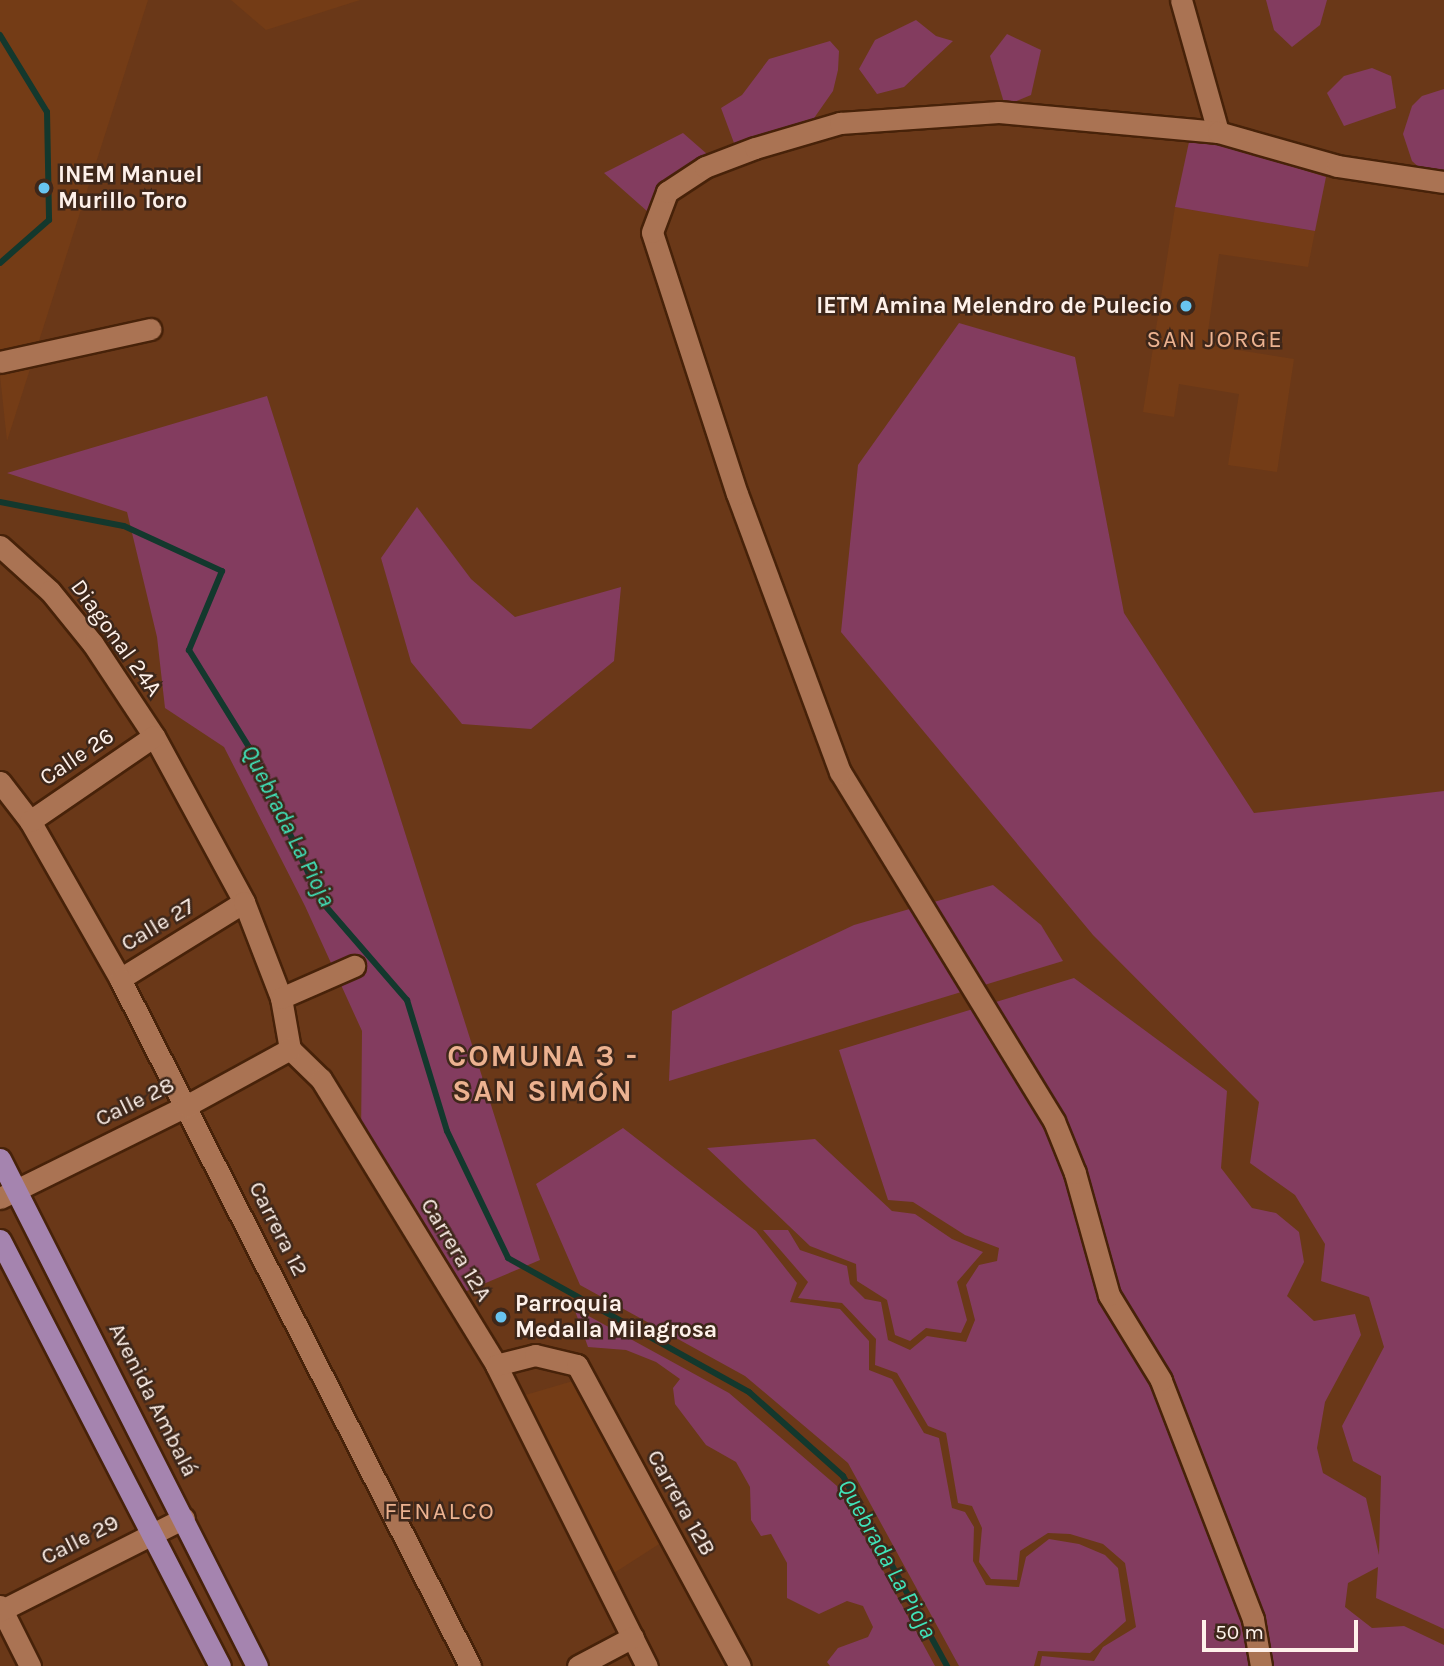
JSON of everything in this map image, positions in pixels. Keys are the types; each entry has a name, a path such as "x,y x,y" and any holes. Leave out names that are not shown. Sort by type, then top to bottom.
{"main road":[{"name":"Avenida Ambalá","path":"0,1160 8,1194 184,1518 257,1666"},
{"path":"0,1240 220,1666"}],"street":[{"path":"1181,0 1218,132"},
{"path":"1261,1666 1253,1619 1161,1380 1109,1295 1074,1173 1054,1121 840,772 737,494 652,232 667,192 705,167 840,123 999,112 1218,132 1325,162 1444,183"},
{"path":"0,362 150,329"},
{"name":"Diagonal 24A","path":"0,546 50,591 93,644 154,736"},
{"path":"154,736 244,902 281,998 290,1049"},
{"name":"Calle 26","path":"30,821 154,736"},
{"name":"Carrera 12","path":"0,782 30,821 120,979 470,1666"},
{"name":"Calle 27","path":"120,979 244,902"},
{"path":"281,998 354,966"},
{"name":"Calle 28","path":"8,1194 186,1106 290,1049"},
{"name":"Carrera 12A","path":"290,1049 321,1079 496,1366 648,1666"},
{"name":"Carrera 12B","path":"496,1366 535,1355 577,1365 740,1666"},
{"name":"Calle 29","path":"1,1609 184,1518"},
{"path":"1,1609 30,1666"},
{"path":"578,1666 633,1637"}],"shaded area":[{"name":"INEM Manuel Murillo Toro","path":"0,0 148,0 7,441 0,375"},
{"path":"231,0 360,0 266,30"},
{"path":"1266,0 1327,0 1320,25 1292,47 1274,30"},
{"path":"916,20 936,36 953,41 904,87 877,94 859,69 875,40"},
{"path":"1007,34 1041,50 1031,95 1005,106 990,56"},
{"path":"830,41 839,51 838,70 833,91 812,121 780,138 753,137 734,143 721,108 742,95 769,59"},
{"path":"1372,68 1391,76 1396,108 1344,126 1327,93 1344,76"},
{"path":"1444,89 1444,178 1423,171 1412,161 1403,134 1412,106 1422,96"},
{"path":"683,133 707,154 682,183 665,227 604,173"},
{"path":"1189,142 1221,144 1326,177 1315,231 1175,207"},
{"name":"IETM Amina Melendro de Pulecio","path":"1175,207 1315,231 1308,267 1219,254 1206,345 1294,359 1277,472 1228,465 1239,394 1179,384 1174,417 1143,412"},
{"path":"959,323 1075,357 1124,613 1254,813 1444,791 1444,1629 1376,1598 1378,1567 1348,1583 1345,1607 1372,1628 1404,1626 1444,1645 1444,1666 1040,1666 1042,1656 1094,1661 1103,1647 1136,1627 1125,1563 1103,1544 1070,1534 1048,1533 1020,1551 1017,1580 991,1579 979,1562 982,1528 972,1506 958,1503 946,1433 928,1426 897,1373 875,1365 876,1339 842,1303 798,1298 808,1282 763,1230 788,1230 800,1250 847,1266 850,1284 865,1299 881,1302 888,1340 910,1350 927,1336 966,1342 975,1320 966,1285 979,1265 997,1261 999,1248 965,1235 913,1202 888,1200 839,1050 1074,978 1227,1091 1221,1168 1252,1208 1276,1213 1299,1232 1304,1262 1287,1296 1314,1321 1355,1314 1361,1335 1325,1402 1317,1448 1323,1473 1366,1498 1379,1555 1381,1476 1353,1461 1342,1426 1384,1347 1369,1297 1321,1281 1325,1244 1295,1195 1250,1163 1259,1102 1093,935 841,632 858,465"},
{"path":"267,396 540,1260 462,1293 361,1138 362,1031 305,906 224,747 165,708 157,637 127,512 7,473"},
{"path":"417,507 471,579 515,617 621,587 614,661 531,729 462,724 411,662 381,558"},
{"path":"993,885 1041,925 1063,961 669,1081 672,1011 854,925"},
{"path":"623,1128 756,1231 797,1283 790,1302 840,1309 869,1341 869,1370 892,1379 924,1433 939,1438 952,1508 965,1512 974,1527 973,1561 986,1585 1019,1587 1026,1557 1049,1539 1079,1544 1105,1555 1118,1568 1126,1621 1090,1653 1038,1651 1034,1666 959,1666 848,1463 745,1376 580,1285 536,1184"},
{"path":"815,1139 892,1211 915,1214 952,1239 983,1252 957,1282 967,1320 961,1333 926,1328 910,1341 895,1335 887,1300 857,1281 856,1264 810,1246 707,1148"},
{"path":"574,1308 729,1393 837,1486 935,1666 830,1666 827,1662 838,1648 868,1637 873,1627 863,1606 847,1601 819,1614 787,1598 787,1563 771,1534 761,1536 751,1520 750,1487 736,1462 706,1445 675,1404 673,1388 680,1379 656,1362 626,1350 588,1347"},
{"path":"573,1381 667,1539 614,1573 522,1396"}],"waterway":[{"name":"Quebrada La Pioja","path":"0,35 47,112 49,220 0,263"},
{"name":"Quebrada La Pioja","path":"0,502 124,526 222,571 189,650 249,747 322,902 407,1000 447,1131 508,1258 749,1392 843,1476 947,1666"}],"place":[{"name":"INEM Manuel Murillo Toro","path":"44,188"},
{"name":"IETM Amina Melendro de Pulecio","path":"1186,306"},
{"name":"Parroquia Medalla Milagrosa","path":"501,1317"}],"district":[{"name":"SAN JORGE","path":"1215,340"},
{"name":"COMUNA 3 - SAN SIMÓN","path":"543,1073"},
{"name":"FENALCO","path":"440,1512"}]}
